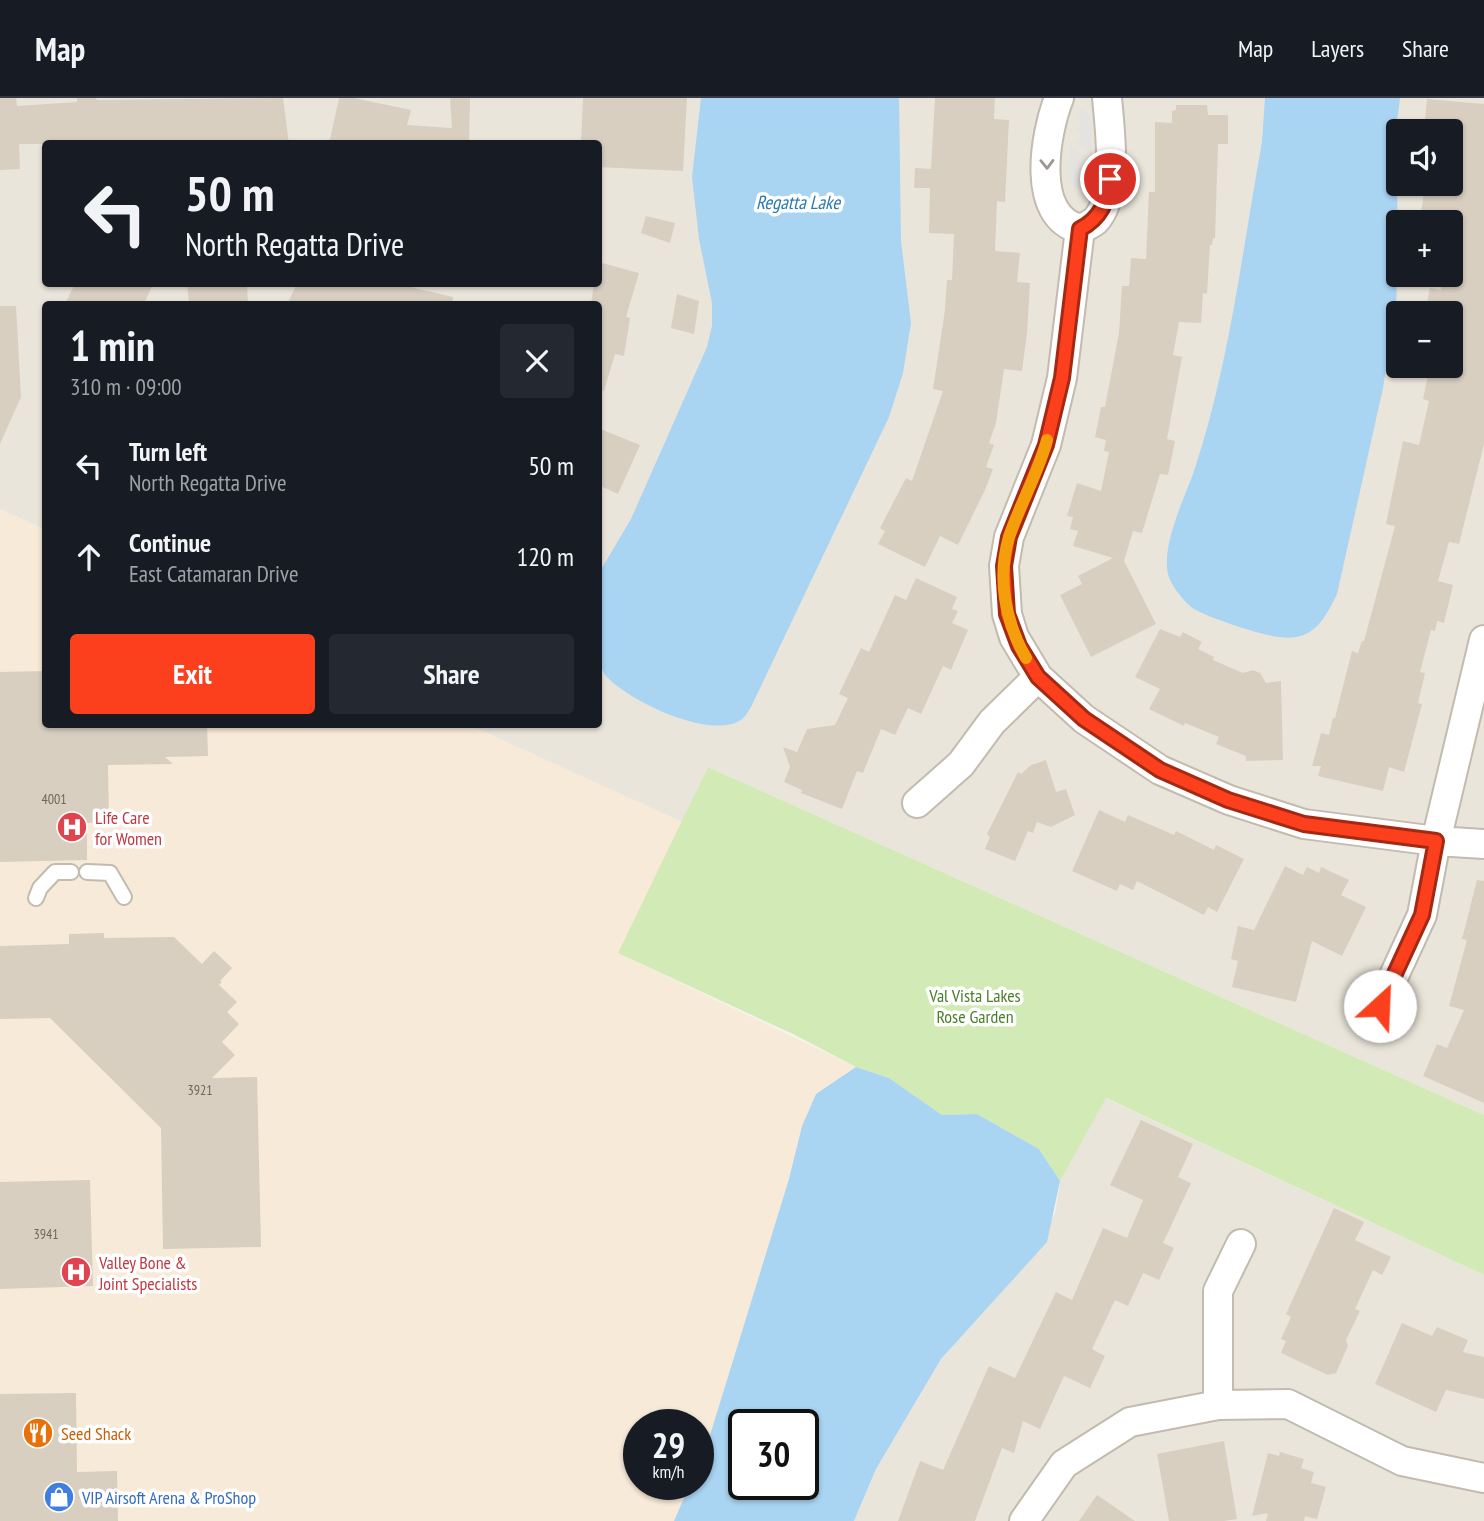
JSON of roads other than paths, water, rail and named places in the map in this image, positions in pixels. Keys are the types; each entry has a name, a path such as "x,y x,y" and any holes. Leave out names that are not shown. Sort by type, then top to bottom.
{"street":[{"path":"1059,98 1052,116 1046,152 1047,196 1055,214 1067,226 1080,229 1094,221 1107,201 1110,179 1107,98"},
{"path":"1080,229 1062,378 1046,445 1009,537 1004,566 1007,614 1014,637 1038,677 1084,719 1160,770 1228,800 1304,824 1436,841 1484,844"},
{"path":"1380,1006 1422,915 1436,841 1484,640"},
{"path":"918,803 961,764 992,722 1038,677"},
{"path":"1218,1405 1218,1291 1241,1244"},
{"path":"1024,1521 1063,1464 1130,1422 1218,1405 1288,1404 1402,1461 1484,1478"}],"lane":[{"path":"36,898 40,888 55,872 71,873"},
{"path":"87,872 110,873 124,897"}],"water":[{"name":"Regatta Lake","path":"701,98 899,98 901,241 911,323 903,373 889,417 751,707 741,720 727,725 710,725 670,715 617,686 602,669 602,568 631,519 707,347 712,326 712,303 699,239 692,177"},
{"path":"1265,98 1400,98 1397,119 1386,119 1386,196 1397,196 1397,210 1386,210 1386,287 1397,287 1396,301 1386,301 1386,370 1383,388 1337,594 1316,628 1290,638 1248,630 1194,609 1175,588 1167,569 1173,527 1193,474 1216,393 1262,142"},
{"path":"856,1067 889,1078 942,1115 977,1114 1039,1149 1060,1181 1047,1242 941,1359 876,1469 854,1521 674,1521 683,1500 714,1500 714,1422 789,1179 802,1126 816,1094"}],"place":[{"name":"Life Care for Women","path":"72,827"},
{"name":"Valley Bone & Joint Specialists","path":"76,1272"},
{"name":"Seed Shack","path":"38,1433"},
{"name":"VIP Airsoft Arena & ProShop","path":"59,1497"}],"park label":[{"name":"Val Vista Lakes Rose Garden","path":"975,1005"}]}
